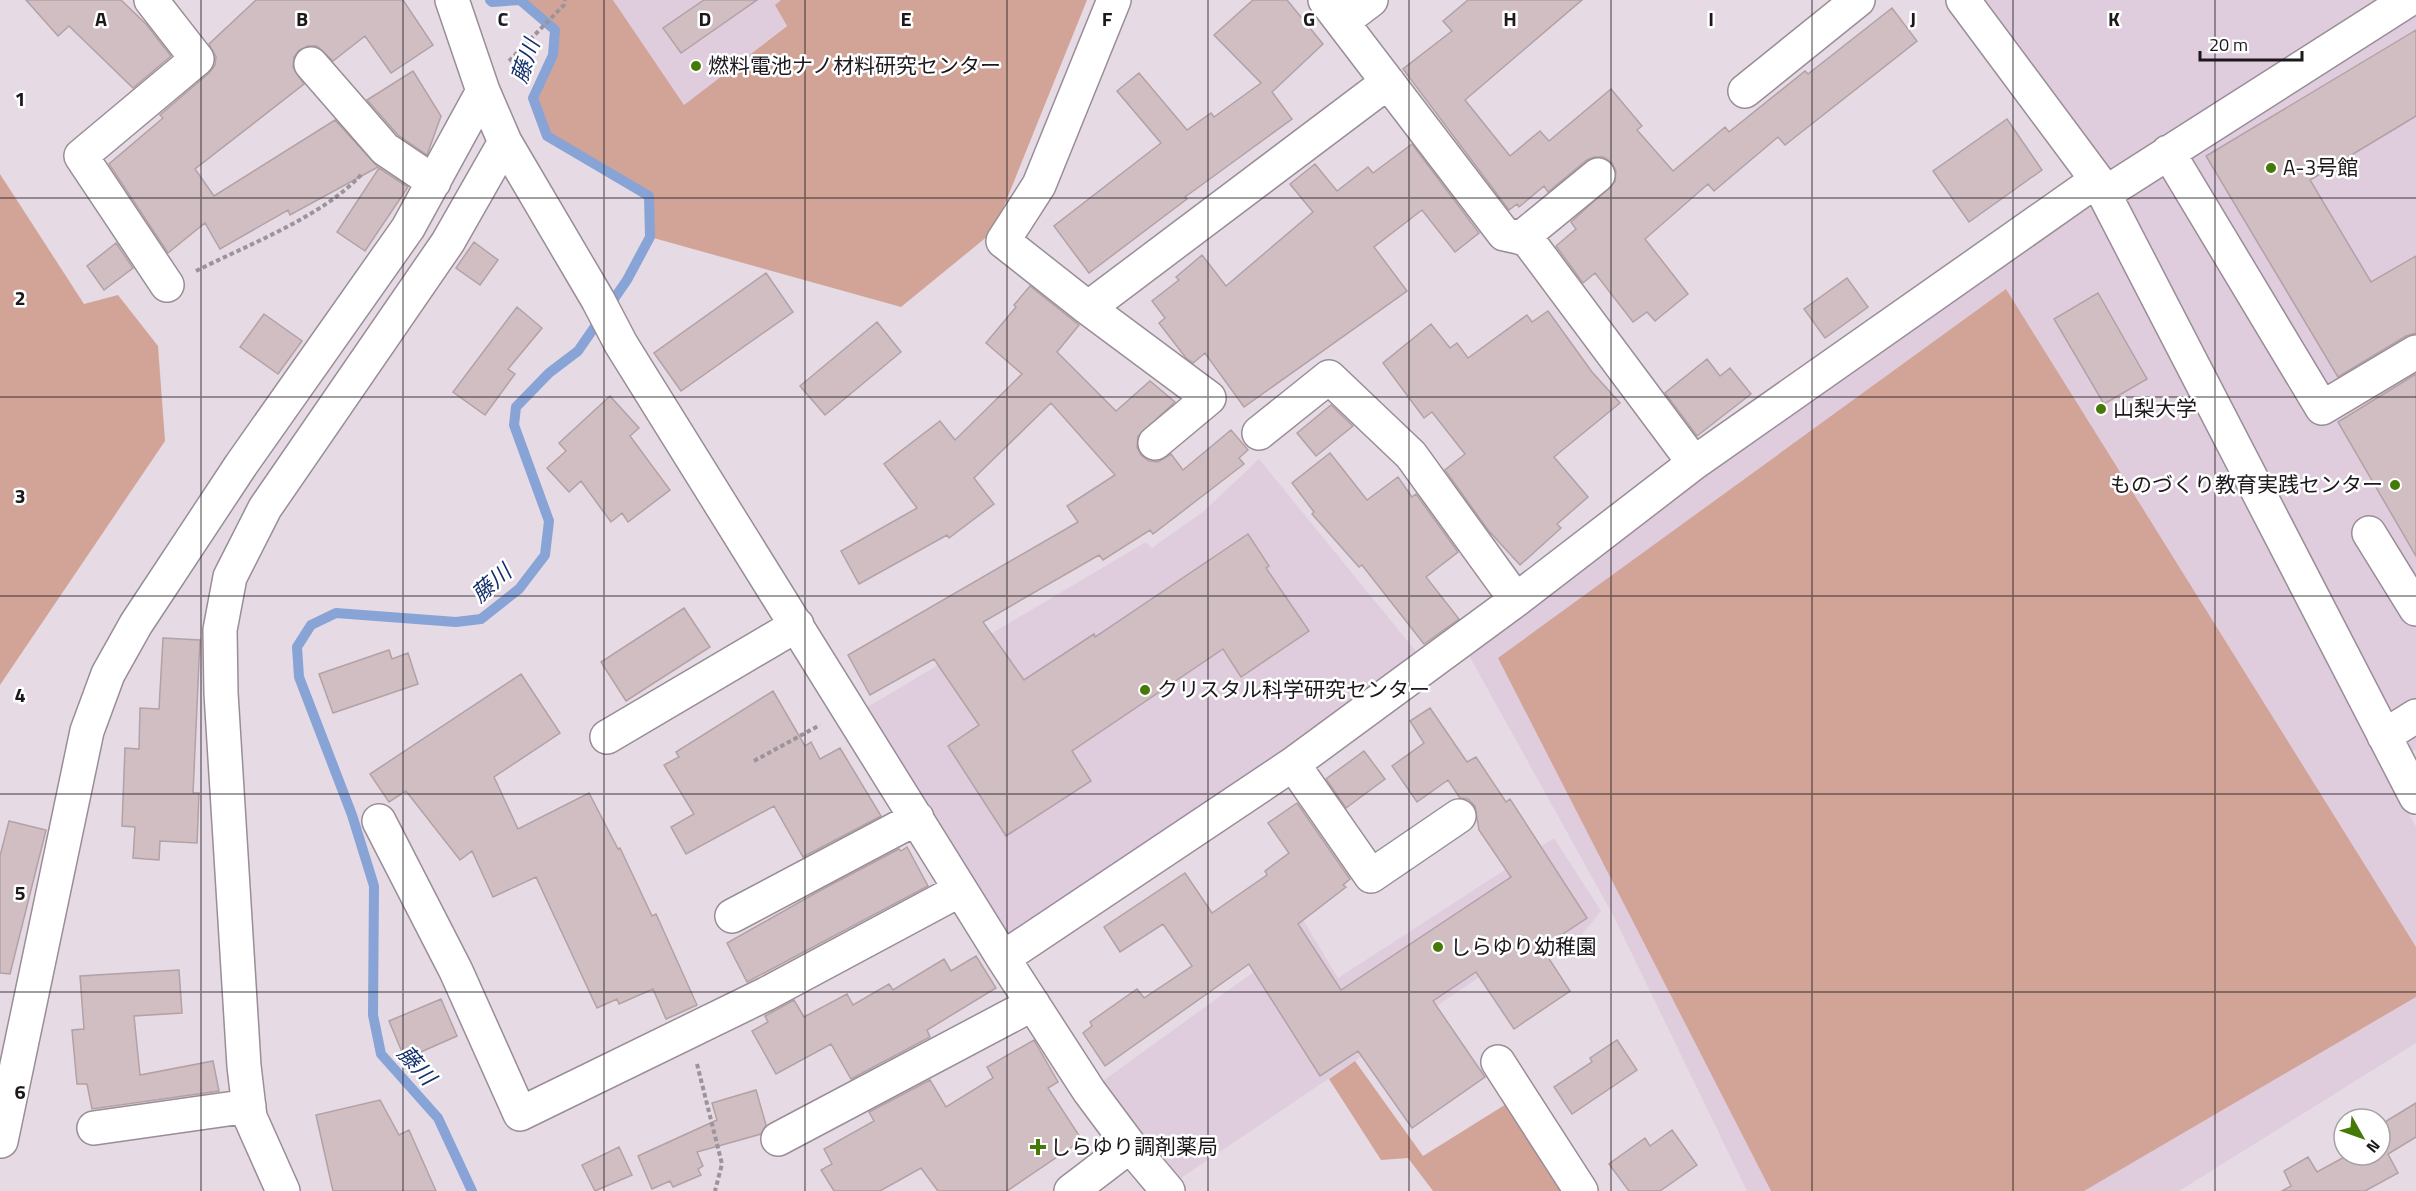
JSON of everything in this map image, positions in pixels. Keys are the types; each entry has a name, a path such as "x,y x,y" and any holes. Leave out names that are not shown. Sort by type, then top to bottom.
{"street":[{"path":"151,0 197,59 81,156 167,285"},
{"path":"452,0 483,91 505,142 598,300 621,344 850,708 960,890 1089,1091 1130,1146 1168,1191"},
{"path":"1114,0 1039,184 1004,241 1209,398 1155,443"},
{"path":"1371,0 1333,11 1504,234 1527,239 1694,463"},
{"path":"1744,91 1858,0"},
{"path":"1963,0 2100,187 2416,797"},
{"path":"1004,958 1293,764 1516,600 1694,463 2100,187 2168,152 2408,0"},
{"path":"311,64 385,149 434,182"},
{"path":"1089,308 1388,82"},
{"path":"1,1141 87,731 108,674 136,624 241,465 408,228 483,91"},
{"path":"283,1191 250,1117 244,1066 220,693 220,630 230,577 265,508 448,242 505,142"},
{"path":"2168,152 2322,408 2416,352"},
{"path":"1521,238 1598,176"},
{"path":"1259,433 1329,377 1411,455 1516,600"},
{"path":"2369,533 2416,609"},
{"path":"607,737 797,625"},
{"path":"2384,736 2416,716"},
{"path":"1293,764 1371,876 1459,816"},
{"path":"732,916 917,818"},
{"path":"379,821 456,971 520,1114 766,994 960,890"},
{"path":"778,1139 1033,1004"},
{"path":"1498,1062 1581,1191"},
{"path":"94,1128 249,1106"},
{"path":"1071,1191 1130,1146"}],"path":[{"path":"530,39 564,2"},
{"path":"167,285 279,230 345,191 385,149"},
{"path":"754,761 850,708"},
{"path":"689,1032 722,1164 715,1191"}],"shaded area":[{"path":"490,0 520,0 492,2"},
{"path":"520,0 613,0 684,105 787,26 775,5 781,0 1087,0 994,231 901,307 650,237 648,195 547,136 533,98 553,55 555,30"},
{"name":"燃料電池ナノ材料研究センター","path":"613,0 781,0 776,5 787,25 684,106"},
{"name":"山梨大学","path":"1982,0 2416,0 2416,749 2386,769 2416,827 2416,1043 2179,1191 1747,1191 1614,917 1467,652 2104,166"},
{"path":"0,174 84,304 118,295 158,346 165,441 0,685"},
{"name":"山梨大学","path":"2006,289 2416,947 2416,997 2084,1191 1771,1191 1498,658"},
{"name":"クリスタル科学研究センター","path":"1259,459 1427,665 1003,958 854,715 1146,542 1152,548 1204,511"},
{"path":"1554,838 1601,911 1574,944 1554,927 1166,1188 1089,1091 1273,958 1302,918 1338,978"},
{"path":"1355,1061 1423,1156 1519,1096 1581,1191 1433,1191 1408,1158 1381,1160 1329,1079"}],"building":[{"path":"26,0 121,0 146,24 171,56 133,88 69,26 58,36"},
{"path":"256,0 403,0 433,45 391,73 365,36 333,61 317,46 308,46 299,50 294,57 293,67 304,84 195,169 214,196 335,120 378,167 290,215 288,210 220,249 205,223 168,253 109,164 163,118 160,115 209,73 215,65 216,57 209,44"},
{"path":"704,0 757,0 681,53 663,28"},
{"path":"1253,0 1287,0 1323,44 1272,92 1292,119 1185,197 1187,199 1089,273 1054,226 1161,143 1117,91 1139,73 1187,130 1211,113 1214,117 1261,83 1214,35"},
{"path":"1468,0 1582,0 1465,100 1510,156 1540,131 1549,141 1611,89 1642,126 1637,130 1673,171 1725,127 1729,132 1805,71 1808,74 1892,8 1917,41 1785,145 1778,137 1714,191 1708,184 1645,239 1688,294 1655,321 1647,312 1633,322 1595,273 1583,283 1556,246 1576,229 1571,222 1615,182 1616,171 1612,163 1604,157 1587,160 1548,192 1544,186 1519,207 1517,204 1509,210 1403,69 1452,31 1443,21"},
{"name":"A-3号館","path":"2416,30 2416,116 2310,180 2371,282 2416,256 2416,333 2406,336 2338,377 2206,156"},
{"path":"413,71 441,116 427,155 398,135 367,100"},
{"path":"2007,119 2042,170 1969,222 1933,171"},
{"path":"1412,144 1479,233 1455,252 1422,210 1374,247 1407,291 1244,407 1205,353 1193,363 1186,358 1159,323 1165,318 1152,301 1179,280 1176,277 1202,255 1226,286 1313,212 1290,184 1315,164 1337,191 1368,167 1373,173"},
{"path":"379,168 408,187 365,251 337,232"},
{"path":"474,242 498,260 480,285 456,268"},
{"path":"116,243 133,268 104,290 87,266"},
{"path":"766,273 793,312 681,391 654,353"},
{"path":"1847,278 1868,307 1825,338 1804,309"},
{"path":"1030,286 1079,325 1057,352 1116,411 1150,381 1175,402 1138,436 1137,447 1141,455 1149,461 1158,462 1171,454 1183,470 1231,430 1248,450 1239,458 1244,464 1153,534 1150,530 1103,560 1099,555 983,622 1024,680 1094,634 1095,637 1248,534 1269,566 1266,568 1309,631 1241,677 1223,649 1072,751 1091,781 1006,836 948,746 979,725 934,659 870,695 848,655 1078,522 1067,506 1115,475 1051,403 974,478 994,504 949,538 947,535 859,584 841,551 917,508 884,464 940,421 955,440 1022,374 986,343"},
{"path":"2098,293 2147,379 2104,404 2054,319"},
{"path":"517,307 542,328 508,369 515,374 485,415 453,392"},
{"path":"1548,311 1592,372 1620,403 1554,457 1588,497 1557,524 1561,528 1520,565 1488,530 1445,470 1465,454 1432,412 1424,418 1383,363 1431,324 1450,348 1457,343 1468,358 1527,315 1532,322"},
{"path":"264,314 302,341 278,374 240,347"},
{"path":"877,322 901,352 825,415 800,386"},
{"path":"1707,359 1720,376 1730,368 1751,394 1697,436 1665,393"},
{"name":"ものづくり教育実践センター","path":"2416,374 2416,556 2338,422"},
{"path":"610,396 639,428 630,436 670,490 628,522 622,513 611,522 581,481 569,492 547,468 566,451 559,443"},
{"path":"1331,405 1353,426 1316,456 1297,433"},
{"path":"1330,453 1367,500 1398,477 1412,497 1416,494 1458,552 1426,577 1459,619 1424,644 1362,565 1359,567 1312,514 1314,512 1292,483"},
{"path":"684,608 710,647 626,701 601,662"},
{"path":"163,638 200,640 193,793 199,793 197,843 160,841 159,860 133,858 135,827 122,826 125,748 139,749 140,708 159,709"},
{"path":"389,650 392,659 408,653 418,684 333,713 319,674"},
{"path":"521,674 560,733 494,777 518,829 589,793 618,849 620,848 652,916 656,914 697,1005 666,1019 653,989 619,1004 617,999 597,1008 536,877 493,897 472,851 460,860 406,791 389,802 370,774"},
{"path":"773,691 805,746 811,742 820,759 840,748 881,816 803,857 774,806 686,854 671,827 694,814 664,765 679,757 676,752"},
{"path":"1430,708 1467,762 1476,757 1506,802 1510,799 1587,918 1542,948 1570,991 1514,1029 1476,972 1433,1001 1485,1077 1412,1128 1358,1051 1320,1076 1249,964 1105,1066 1083,1033 1092,1026 1090,1022 1137,989 1144,998 1192,966 1163,924 1120,952 1104,927 1185,873 1212,913 1267,875 1265,871 1289,853 1268,823 1297,803 1350,879 1343,885 1346,887 1298,924 1341,990 1511,877 1479,830 1475,806 1468,799 1460,798 1448,780 1417,802 1392,766 1424,743 1410,721"},
{"path":"1364,751 1385,779 1346,808 1326,779"},
{"path":"9,821 46,830 10,974 0,973 0,856"},
{"path":"907,847 928,886 747,982 727,943 821,890"},
{"path":"976,956 996,988 927,1030 930,1037 851,1079 831,1044 776,1074 752,1031 768,1022 765,1016 794,1000 804,1017 847,994 853,1005 889,984 893,990 944,959 951,971"},
{"path":"179,970 182,1013 134,1016 140,1075 213,1061 219,1091 92,1109 87,1084 77,1084 72,1030 84,1029 80,976"},
{"path":"441,999 457,1036 405,1059 389,1021"},
{"path":"1034,1040 1058,1082 1048,1088 1082,1140 1007,1191 938,1191 921,1168 880,1191 834,1191 821,1170 832,1164 824,1149 874,1121 869,1112 930,1080 946,1107 993,1078 987,1067"},
{"path":"1617,1040 1637,1070 1572,1114 1554,1087 1592,1062 1590,1058"},
{"path":"756,1090 766,1125 761,1134 697,1152 703,1166 698,1169 701,1175 673,1187 670,1181 652,1189 638,1156 717,1120 712,1103"},
{"path":"380,1100 399,1135 409,1130 436,1191 333,1191 316,1115"},
{"path":"2416,1103 2416,1137 2392,1152 2392,1118"},
{"path":"1672,1130 1697,1165 1660,1191 1629,1191 1609,1164 1645,1138 1650,1146"},
{"path":"619,1147 632,1175 595,1191 582,1165"},
{"path":"2308,1157 2317,1172 2332,1164 2332,1167 2392,1167 2392,1162 2398,1173 2365,1191 2282,1191 2291,1186 2284,1171"}],"waterway":[{"name":"藤川","path":"472,1191 438,1118 381,1054 373,1015 374,886 352,815 299,677 297,647 311,625 336,613 456,622 481,619 519,589 545,555 549,521 514,425 516,407 549,373 578,351 627,280 650,237 649,196 547,136 533,98 553,55 555,30 520,0 492,2 490,0"}],"place":[{"name":"燃料電池ナノ材料研究センター","path":"696,66"},
{"name":"A-3号館","path":"2271,168"},
{"name":"山梨大学","path":"2101,409"},
{"name":"ものづくり教育実践センター","path":"2395,485"},
{"name":"クリスタル科学研究センター","path":"1145,690"},
{"name":"しらゆり幼稚園","path":"1438,947"},
{"name":"しらゆり調剤薬局","path":"1038,1147"}]}
